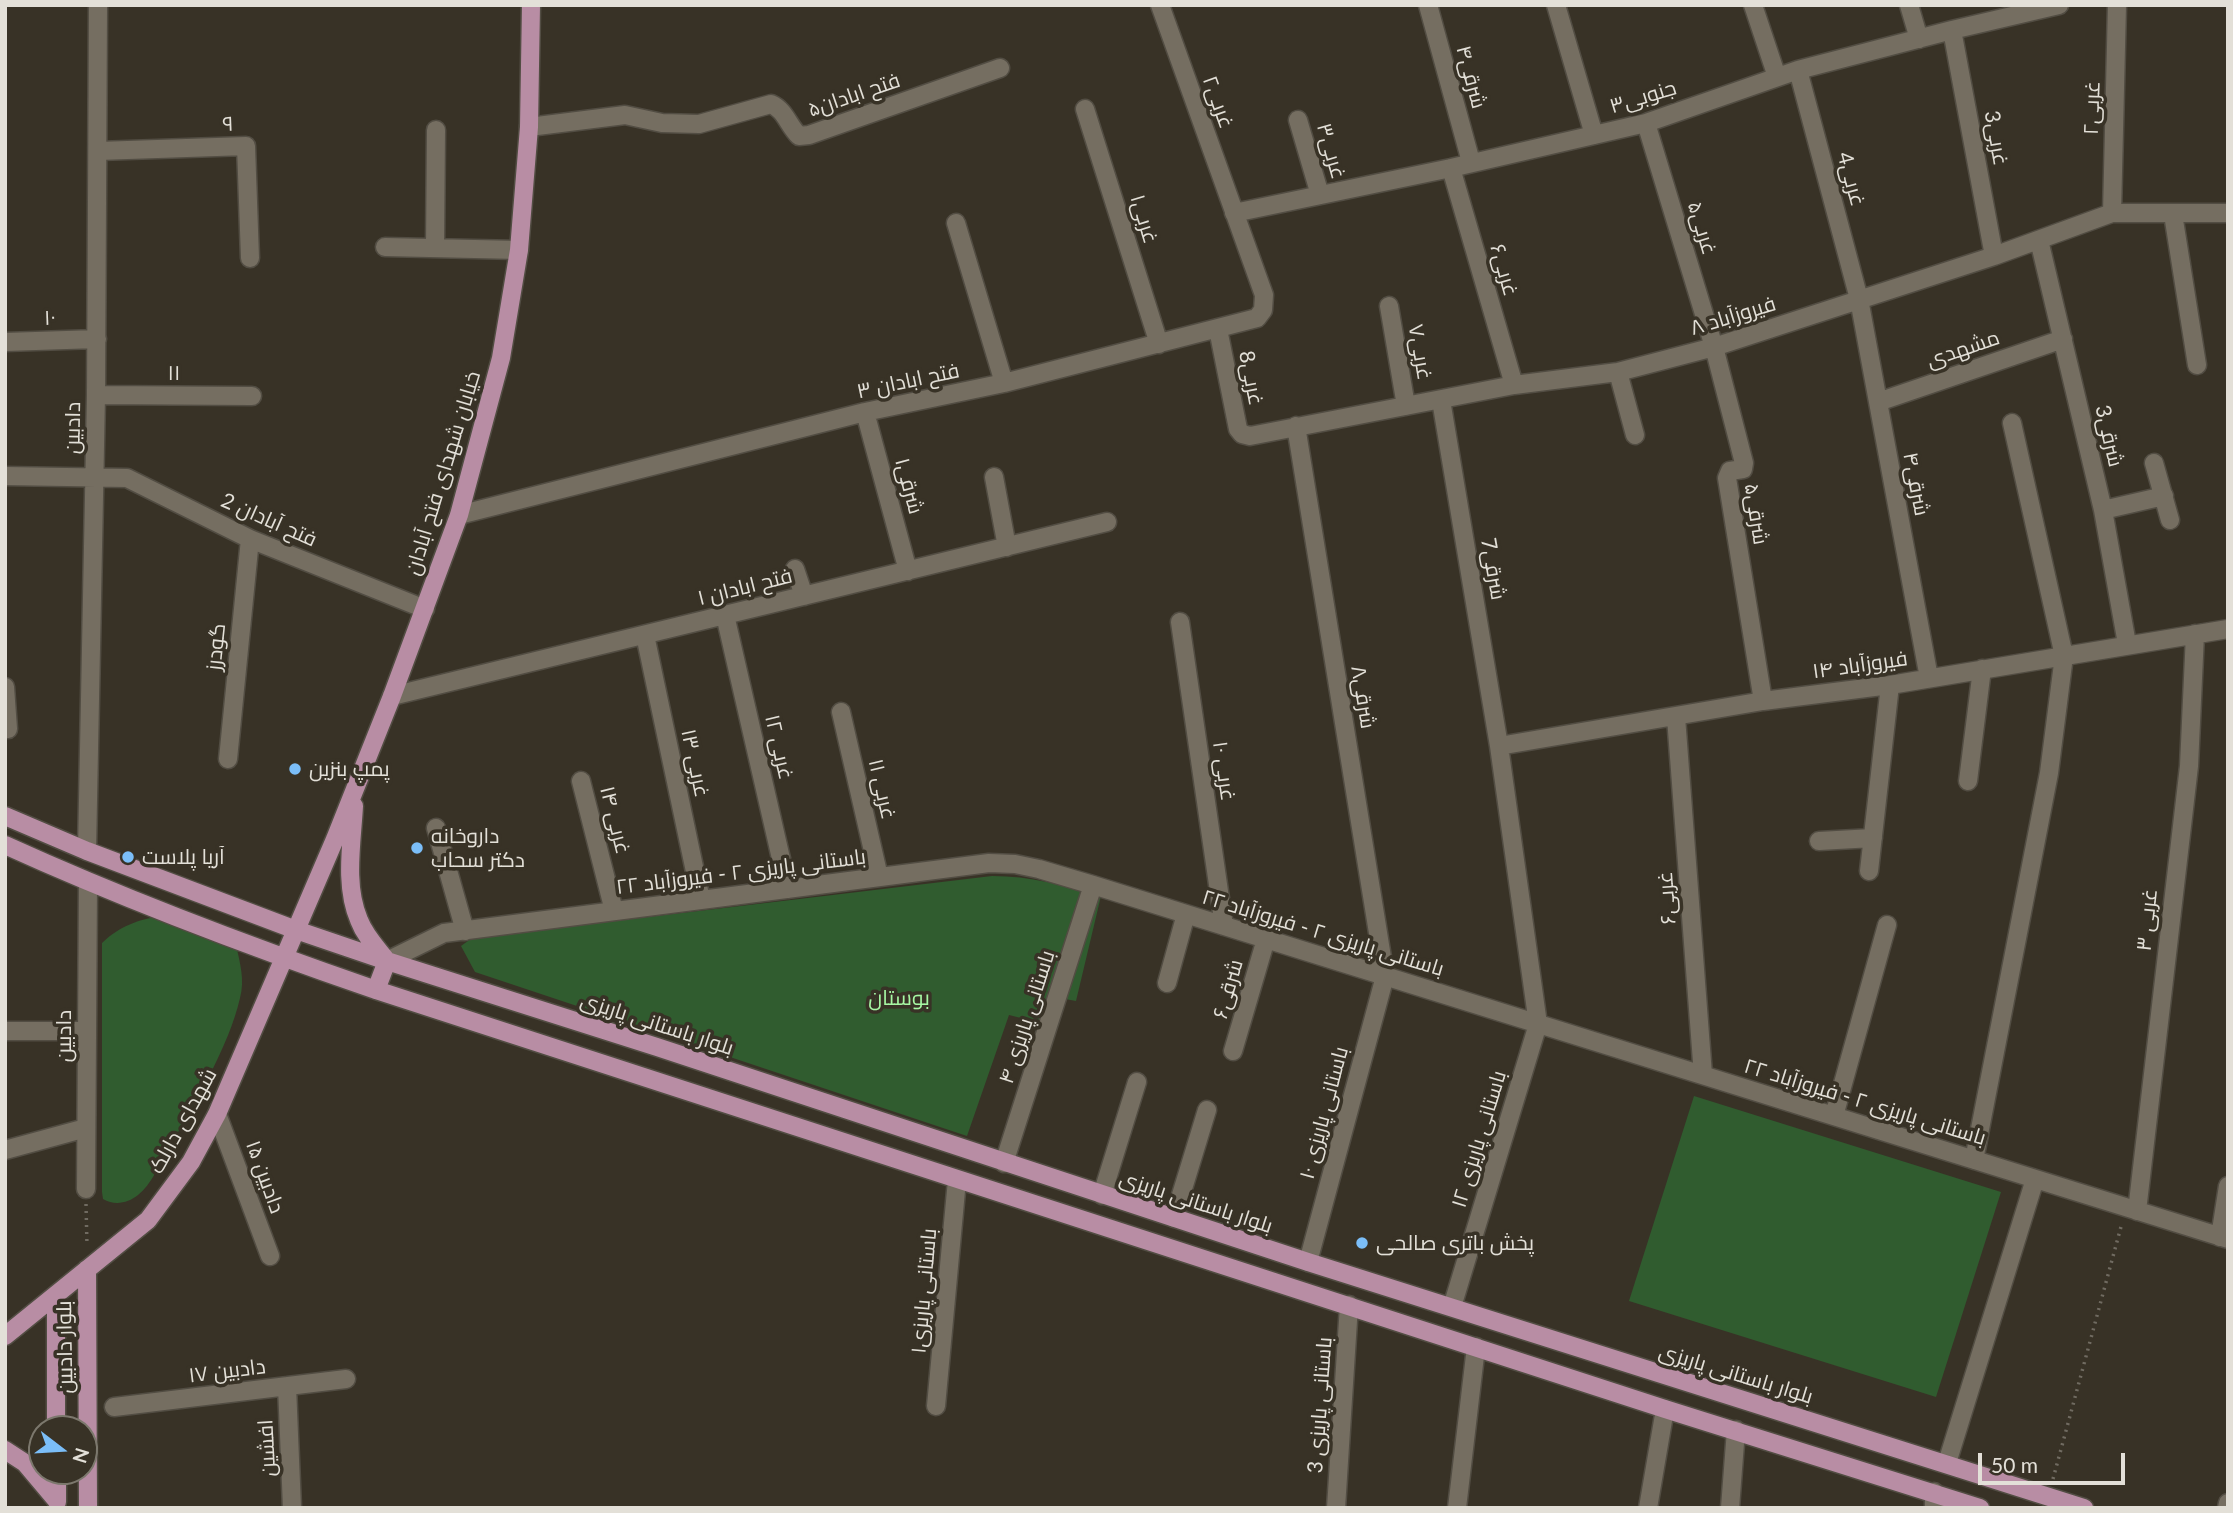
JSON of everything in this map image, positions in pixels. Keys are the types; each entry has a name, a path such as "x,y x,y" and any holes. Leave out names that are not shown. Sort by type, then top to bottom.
{"main road":[{"name":"خیابان شهدای فتح آبادان","path":"296,930 355,790 425,609 459,514 501,358 519,250 529,127 531,5"},
{"path":"355,790 350,880 359,920 368,937 387,961 376,990"},
{"name":"بلوار باستانی پاریزی","path":"5,816 87,851 296,930 387,961 1308,1262 2084,1508"},
{"path":"5,845 88,883 376,990 1736,1430 1934,1500 1980,1508"},
{"name":"شهدای دارلک","path":"5,1336 148,1220 191,1162 217,1114 296,930"},
{"name":"بلوار دادبین","path":"87,1269 88,1508"},
{"name":"بلوار دادبین","path":"56,1296 57,1415"},
{"path":"5,1450 25,1463 57,1504"},
{"path":"57,1485 57,1504"}],"street":[{"name":"دادبین","path":"87,851 97,339 98,5"},
{"name":"غربی۲","path":"1160,5 1234,213"},
{"name":"شرقی۴","path":"1428,5 1471,162"},
{"path":"1556,5 1594,135"},
{"path":"1753,5 1777,76"},
{"path":"1909,5 1919,39"},
{"name":"جنوبی۳","path":"1234,213 1451,168 1646,122 1798,70 2059,5"},
{"name":"غربی۲","path":"2112,213 2117,5"},
{"name":"غربی3","path":"1952,30 1994,256"},
{"name":"فتح ابادان۵","path":"529,127 625,115 662,122 699,124 771,104 780,108 792,130 799,136 809,135 1000,68"},
{"name":"غربی4","path":"1798,70 1859,299"},
{"name":"غربی۱","path":"1085,109 1159,344"},
{"name":"غربی۳","path":"1298,120 1320,195"},
{"name":"غربی۵","path":"1646,122 1714,347"},
{"path":"435,248 436,130"},
{"name":"۹","path":"98,151 246,146 250,258"},
{"name":"غربی۶","path":"1451,168 1514,385"},
{"name":"فتح ابادان ۳","path":"459,514 865,412 1004,383 1257,318 1263,310 1264,295 1234,213"},
{"name":"فیروزآباد ۸","path":"1242,435 1250,436 1514,385 1618,372 1714,347 1994,256 2112,213 2228,214"},
{"path":"2173,214 2197,365"},
{"path":"956,223 1004,383"},
{"name":"شرقی3","path":"2039,240 2102,510 2126,644"},
{"path":"385,247 519,250"},
{"name":"شرقی۴","path":"1859,299 1929,678"},
{"name":"غربی۷","path":"1389,306 1406,406"},
{"name":"غربی8","path":"1218,328 1238,429 1242,435"},
{"name":"۱۰","path":"5,342 97,339"},
{"name":"مشهدی","path":"1878,402 2063,339"},
{"name":"شرقی۵","path":"1714,347 1744,463 1743,470 1730,471 1727,478 1763,701"},
{"path":"1618,372 1635,435"},
{"name":"۱۱","path":"96,395 253,396"},
{"name":"شرقی7","path":"1441,400 1499,746 1538,1024"},
{"name":"شرقی۱","path":"865,412 908,571"},
{"path":"1974,1160 2049,773 2064,656 2012,422"},
{"name":"شرقی۸","path":"1296,426 1385,976"},
{"path":"2154,463 2170,520"},
{"name":"فتح آبادان 2","path":"5,476 127,478 250,539 425,609"},
{"path":"993,477 1007,547"},
{"path":"2102,510 2164,496"},
{"name":"فتح ابادان ۱","path":"392,696 1107,522"},
{"name":"گودرز","path":"228,760 250,539"},
{"path":"795,569 804,596"},
{"name":"غربی ۱۲","path":"725,615 788,889"},
{"name":"غربی ۱۰","path":"1180,622 1224,926"},
{"name":"فیروزآباد ۱۴","path":"1499,746 1763,701 1890,685 2228,629"},
{"name":"غربی ۳","path":"2132,1209 2189,766 2195,634"},
{"name":"غربی ۱۳","path":"645,635 701,900"},
{"path":"1968,781 1982,669"},
{"path":"1870,871 1890,685"},
{"path":"5,687 8,729"},
{"name":"غربی ۱۱","path":"841,712 879,877"},
{"name":"غربی۶","path":"1676,717 1703,1075"},
{"name":"غربی ۱۴","path":"581,781 614,911"},
{"path":"436,828 465,931"},
{"path":"1819,841 1873,838"},
{"name":"باستانی پاریزی ۲ - فیروزآباد ۲۲","path":"387,961 444,933 1002,863 1039,869 1093,885 2224,1238"},
{"name":"دادبین","path":"86,1189 88,883"},
{"name":"باستانی پاریزی ۴","path":"1004,1163 1093,885"},
{"path":"1167,983 1186,914"},
{"path":"1834,1116 1887,925"},
{"name":"شرقی۶","path":"1233,1051 1266,939"},
{"name":"باستانی پاریزی ۱۰","path":"1308,1262 1385,976"},
{"name":"باستانی پاریزی ۱۲","path":"1452,1307 1538,1024"},
{"path":"5,1031 87,1031"},
{"path":"1102,1195 1137,1082"},
{"path":"1174,1218 1207,1110"},
{"name":"دادبین ۱۵","path":"217,1114 270,1256"},
{"path":"5,1150 86,1128"},
{"path":"1947,1463 2035,1179"},
{"name":"باستانی پاریزی۱","path":"936,1406 957,1180"},
{"path":"2224,1238 2228,1185"},
{"name":"باستانی پاریزی 3","path":"1336,1508 1349,1306"},
{"path":"1457,1508 1476,1346"},
{"name":"دادبین ۱۷","path":"114,1407 346,1379"},
{"name":"افشین","path":"287,1386 292,1508"},
{"path":"1648,1508 1665,1409"},
{"path":"1730,1508 1736,1430"}],"path":[{"path":"86,1189 87,1269"},
{"path":"2048,1496 2132,1209"}],"green space":[{"name":"بوستان","path":"992,876 1047,882 1101,896 1076,1001 1054,997 1045,1024 1009,1015 967,1136 475,972 461,946 472,938"},
{"path":"161,916 236,945 241,991 235,1017 219,1056 155,1174 143,1191 134,1198 121,1203 112,1202 103,1199 102,1192 102,943 129,925"},
{"path":"1694,1096 2001,1192 1936,1397 1629,1301"}],"place":[{"name":"پمپ بنزین","path":"295,769"},
{"name":"داروخانه دکتر سحاب","path":"417,848"},
{"name":"آریا پلاست","path":"128,857"},
{"name":"پخش باتری صالحی","path":"1362,1243"}]}
